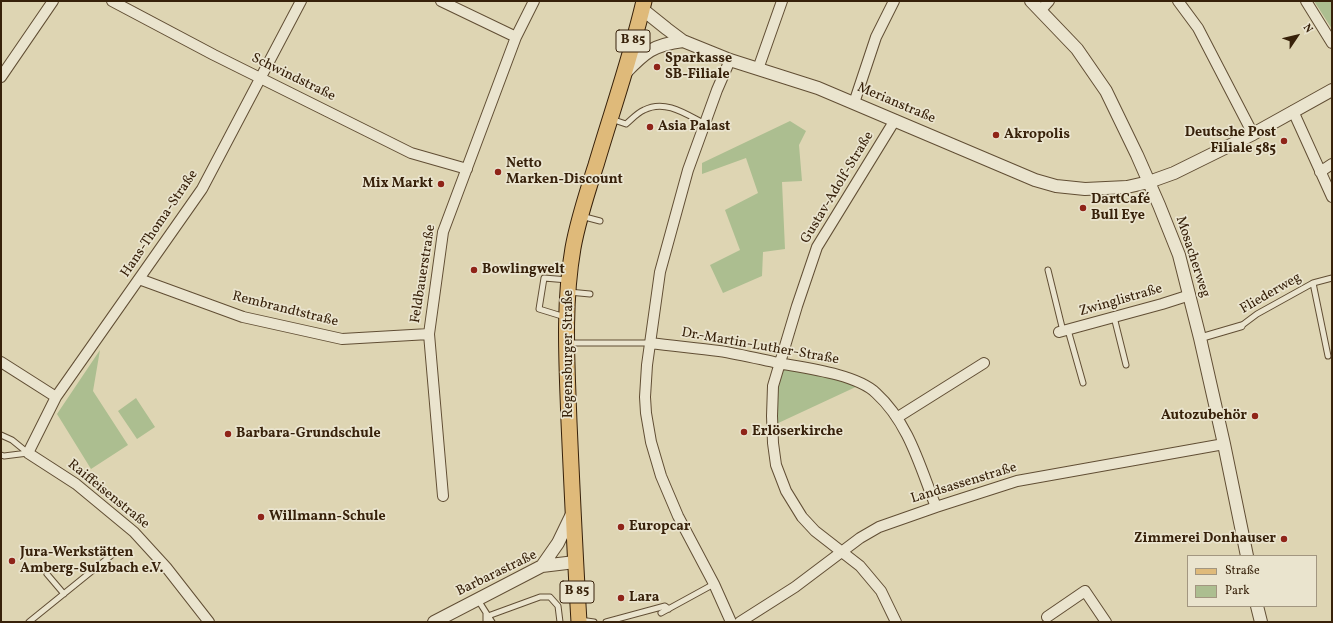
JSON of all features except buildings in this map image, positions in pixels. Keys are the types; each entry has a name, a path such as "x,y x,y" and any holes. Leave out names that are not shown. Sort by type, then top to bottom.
{"main road":[{"name":"Regensburger Straße","path":"579,621 575,562 566,318 569,286 573,248 580,216 625,73 640,4"}],"street":[{"path":"1,77 54,1"},
{"name":"Schwindstraße","path":"112,1 214,55 411,153 467,169"},
{"name":"Hans-Thoma-Straße","path":"28,453 56,397 202,189 301,1"},
{"path":"441,1 516,38"},
{"name":"Feldbauerstraße","path":"443,496 429,334 443,232 516,38 534,1"},
{"path":"758,69 782,1"},
{"path":"854,103 876,37 894,1"},
{"name":"Mosacherweg","path":"1031,1 1044,6 1077,49 1106,91 1149,182 1178,255 1190,295 1200,338 1247,555"},
{"path":"1178,1 1198,28 1253,134"},
{"path":"1306,1 1332,43"},
{"name":"Merianstraße","path":"640,4 667,29 683,40 730,60 818,88 1034,180 1056,186 1085,189 1127,187 1149,182 1174,173 1253,134 1332,90"},
{"path":"625,73 639,58 651,49 664,44 683,40"},
{"path":"730,60 717,90 688,170 660,272 647,365 645,397 650,442 661,476 678,516 714,584 731,622"},
{"path":"1293,111 1332,197"},
{"name":"Gustav-Adolf-Straße","path":"895,120 817,247 779,363 772,396 773,443 776,465 786,491 802,517 816,531 860,566 881,591 896,622"},
{"path":"1320,172 1332,164"},
{"name":"Rembrandtstraße","path":"139,279 243,317 342,339 429,334"},
{"name":"Zwinglistraße","path":"1063,331 1190,295"},
{"path":"1200,338 1241,326"},
{"name":"Dr.-Martin-Luther-Straße","path":"650,343 720,351 810,368 846,377 864,384 876,392 898,417 906,431 936,507"},
{"path":"1,362 56,397"},
{"path":"898,417 984,363"},
{"name":"Landsassenstraße","path":"740,622 795,587 860,538 879,527 1017,481 1224,444"},
{"name":"Raiffeisenstraße","path":"28,453 76,484 134,532 166,567 209,622"},
{"path":"542,566 558,543 573,512"},
{"name":"Barbarastraße","path":"434,622 542,566 575,562"},
{"path":"1046,616 1085,591 1106,622"},
{"path":"1257,607 1260,622"}],"lane":[{"path":"611,119 626,124 643,110 658,105 670,106 705,124"},
{"path":"580,216 600,221"},
{"path":"1048,270 1063,331 1083,383"},
{"path":"566,318 539,309 544,278 590,294"},
{"name":"Fliederweg","path":"1241,326 1257,314 1313,283 1332,278"},
{"name":"Fliederweg","path":"1313,283 1328,356"},
{"path":"1114,317 1126,365"},
{"path":"567,343 650,343"},
{"path":"1,435 12,440 28,453"},
{"path":"1,455 4,456 28,453"},
{"path":"29,622 113,554"},
{"path":"47,574 64,594"},
{"path":"661,613 714,584"},
{"path":"487,615 540,597 545,597 550,598 558,606 560,622"},
{"path":"477,600 492,622"},
{"path":"606,622 665,606 669,609"},
{"path":"486,622 487,615"},
{"path":"579,621 594,622"}],"green space":[{"path":"1314,1 1332,1 1332,29"},
{"path":"790,121 806,131 799,145 802,181 782,182 785,249 763,252 762,276 723,293 710,265 740,250 725,210 758,193 746,158 702,174 702,163"},
{"path":"100,350 93,391 128,445 91,469 57,414"},
{"path":"781,364 860,385 774,425 775,386"},
{"path":"136,398 155,427 137,439 118,411"}],"place":[{"name":"Sparkasse SB-Filiale","path":"657,67"},
{"name":"Asia Palast","path":"650,127"},
{"name":"Akropolis","path":"996,135"},
{"name":"Deutsche Post Filiale 585","path":"1284,141"},
{"name":"Netto Marken-Discount","path":"498,172"},
{"name":"Mix Markt","path":"441,184"},
{"name":"DartCafé Bull Eye","path":"1083,208"},
{"name":"Bowlingwelt","path":"474,270"},
{"name":"Autozubehör","path":"1255,416"},
{"name":"Erlöserkirche","path":"744,432"},
{"name":"Barbara-Grundschule","path":"228,434"},
{"name":"Willmann-Schule","path":"261,517"},
{"name":"Europcar","path":"621,527"},
{"name":"Zimmerei Donhauser","path":"1284,539"},
{"name":"Jura-Werkstätten Amberg-Sulzbach e.V.","path":"12,561"},
{"name":"Lara","path":"621,598"}]}
